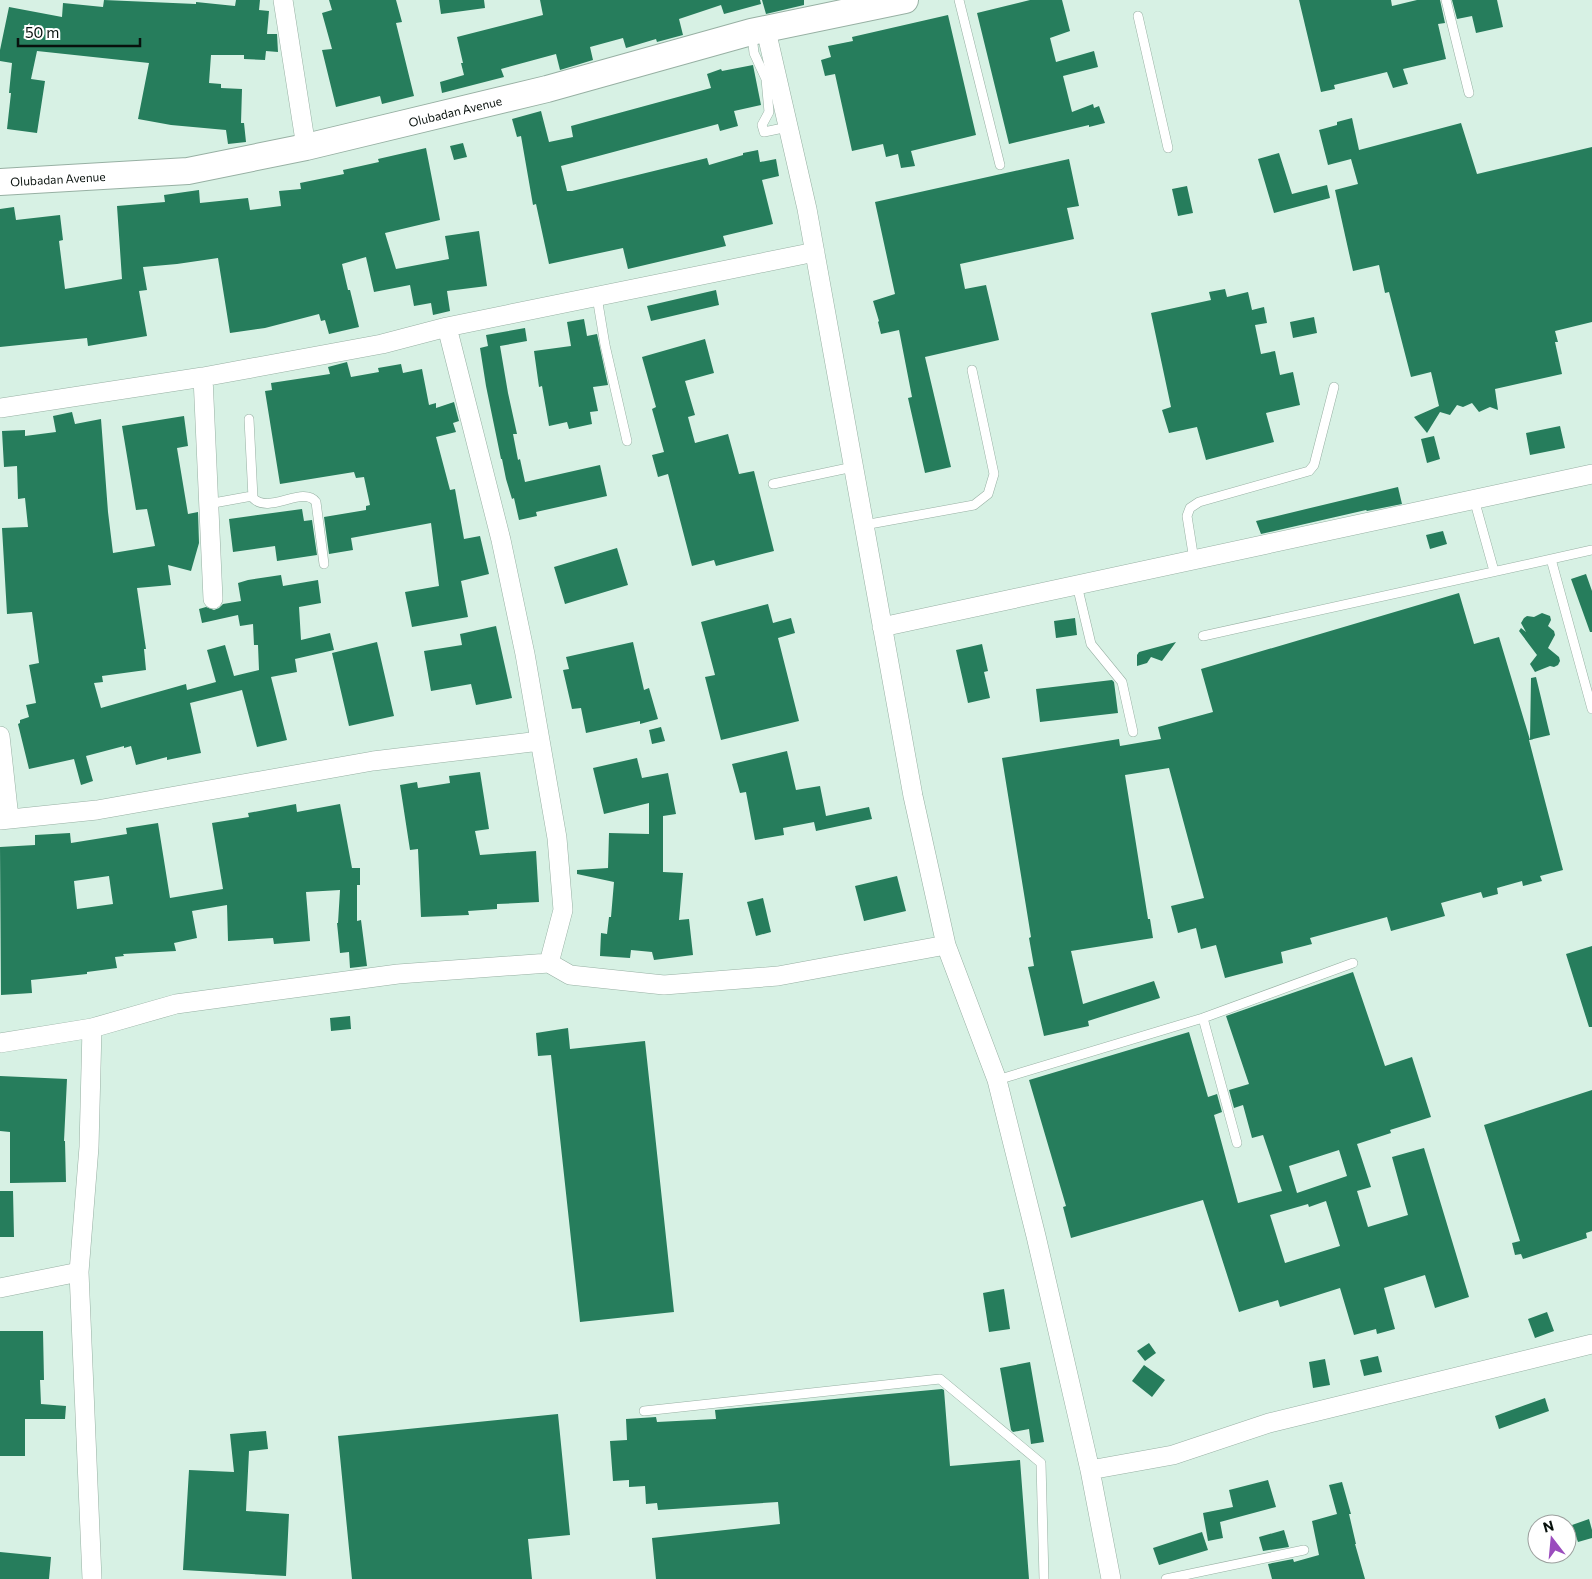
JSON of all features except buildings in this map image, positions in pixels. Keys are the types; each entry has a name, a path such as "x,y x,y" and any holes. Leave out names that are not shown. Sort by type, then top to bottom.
{"street":[{"path":"283,0 306,147"},
{"name":"Olubadan Avenue","path":"0,182 188,170 306,147 547,90 759,31 905,0"},
{"path":"759,31 772,80 788,127 816,252 913,796 946,945 997,1080 1036,1236 1090,1470 1112,1579"},
{"path":"0,408 203,377 382,344 447,327 816,252"},
{"path":"447,327 501,540 525,654 557,838 563,910 549,963"},
{"path":"203,377 213,598"},
{"path":"882,627 1592,474"},
{"path":"0,736 5,819 97,810 372,761 540,741"},
{"path":"0,1043 92,1028 176,1004 398,974 549,963 570,975 664,985 778,976 946,945"},
{"path":"92,1028 89,1148 79,1272 92,1579"},
{"path":"0,1288 79,1272"},
{"path":"1090,1470 1173,1455 1269,1423 1592,1344"}],"lane":[{"path":"959,0 1000,165"},
{"path":"1446,0 1469,93"},
{"path":"1138,16 1168,148"},
{"path":"772,80 769,112 762,125 764,132 788,127"},
{"path":"597,297 605,345 627,441"},
{"path":"864,526 974,505 988,494 994,474 972,370"},
{"path":"1194,560 1187,516 1190,508 1199,502 1309,471 1314,465 1334,387"},
{"path":"249,419 252,496 254,500 269,503 307,496 313,498 316,502 324,564"},
{"path":"773,484 853,467"},
{"path":"208,504 252,496"},
{"path":"1474,499 1494,571"},
{"path":"1203,636 1592,550"},
{"path":"1551,559 1592,709"},
{"path":"1077,585 1091,644 1122,682 1133,732"},
{"path":"997,1080 1203,1018 1353,963"},
{"path":"1203,1018 1237,1143"},
{"path":"644,1411 940,1379 1041,1464 1044,1579"},
{"path":"1166,1579 1304,1550"}]}
